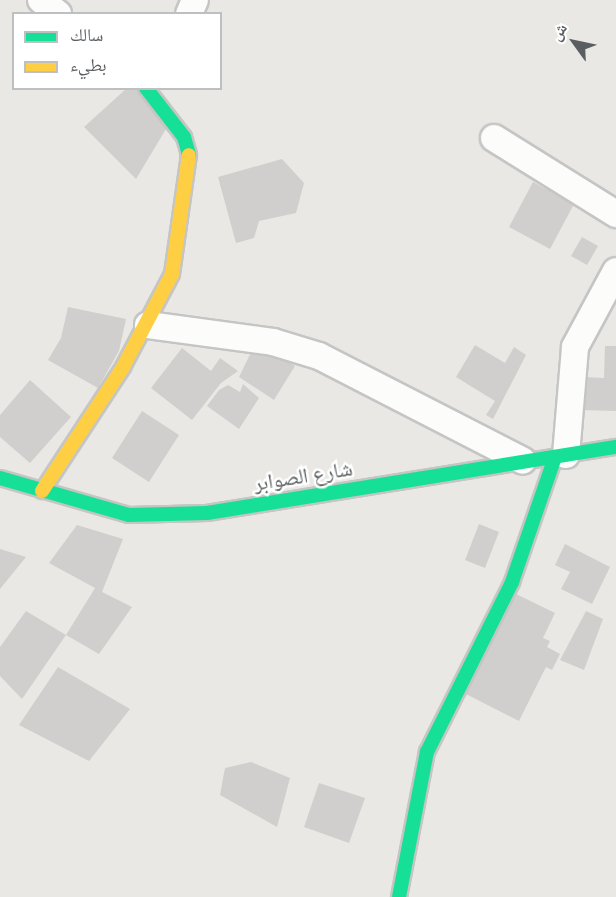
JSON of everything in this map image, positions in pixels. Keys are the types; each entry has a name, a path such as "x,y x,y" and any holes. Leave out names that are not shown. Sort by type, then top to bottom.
{"street":[{"path":"41,0 56,12"},
{"path":"42,490 148,325 172,274 189,156 184,137 152,91"},
{"path":"494,138 616,214"},
{"path":"399,897 427,752 512,582 560,456 575,347 616,271"},
{"path":"148,325 261,339 319,356 523,461"},
{"name":"شارع الصوابر","path":"0,478 129,515 207,513 616,447"}],"building":[{"path":"125,90 138,90 169,124 136,179 84,127"},
{"path":"282,159 304,183 296,213 259,221 254,238 236,243 218,177"},
{"path":"533,182 574,204 550,249 509,227"},
{"path":"582,237 598,246 587,265 571,256"},
{"path":"68,307 126,319 119,351 98,388 48,360 61,338"},
{"path":"256,342 295,366 274,400 239,377"},
{"path":"475,345 505,363 514,347 526,355 493,419 486,415 495,401 456,377"},
{"path":"605,346 616,346 616,411 580,410 582,377 604,378"},
{"path":"182,348 211,371 220,358 238,371 221,383 192,420 151,388"},
{"path":"30,380 71,417 30,463 0,437 0,415"},
{"path":"243,384 259,398 239,429 207,406 219,390 228,385 240,392"},
{"path":"142,411 179,435 149,482 112,458"},
{"path":"479,524 499,532 485,568 465,560"},
{"path":"77,525 123,539 102,592 132,607 99,654 66,635 95,588 49,563"},
{"path":"565,544 610,567 592,604 561,589 570,572 555,565"},
{"path":"0,549 26,557 0,589"},
{"path":"512,592 555,613 543,638 550,641 547,647 560,654 552,670 546,667 519,721 460,691"},
{"path":"26,611 66,635 22,699 0,676 0,647"},
{"path":"586,611 603,619 584,670 560,660"},
{"path":"58,667 130,709 89,761 19,725"},
{"path":"251,762 290,778 277,827 220,795 225,768"},
{"path":"319,783 365,798 349,843 304,827"}],"traffic: fast":[{"path":"148,90 184,137 189,155"},
{"path":"0,478 129,515 207,513 616,447"},
{"path":"399,897 427,752 512,582 555,457"}],"traffic: slow":[{"path":"42,491 123,367 172,274 189,155"}]}
